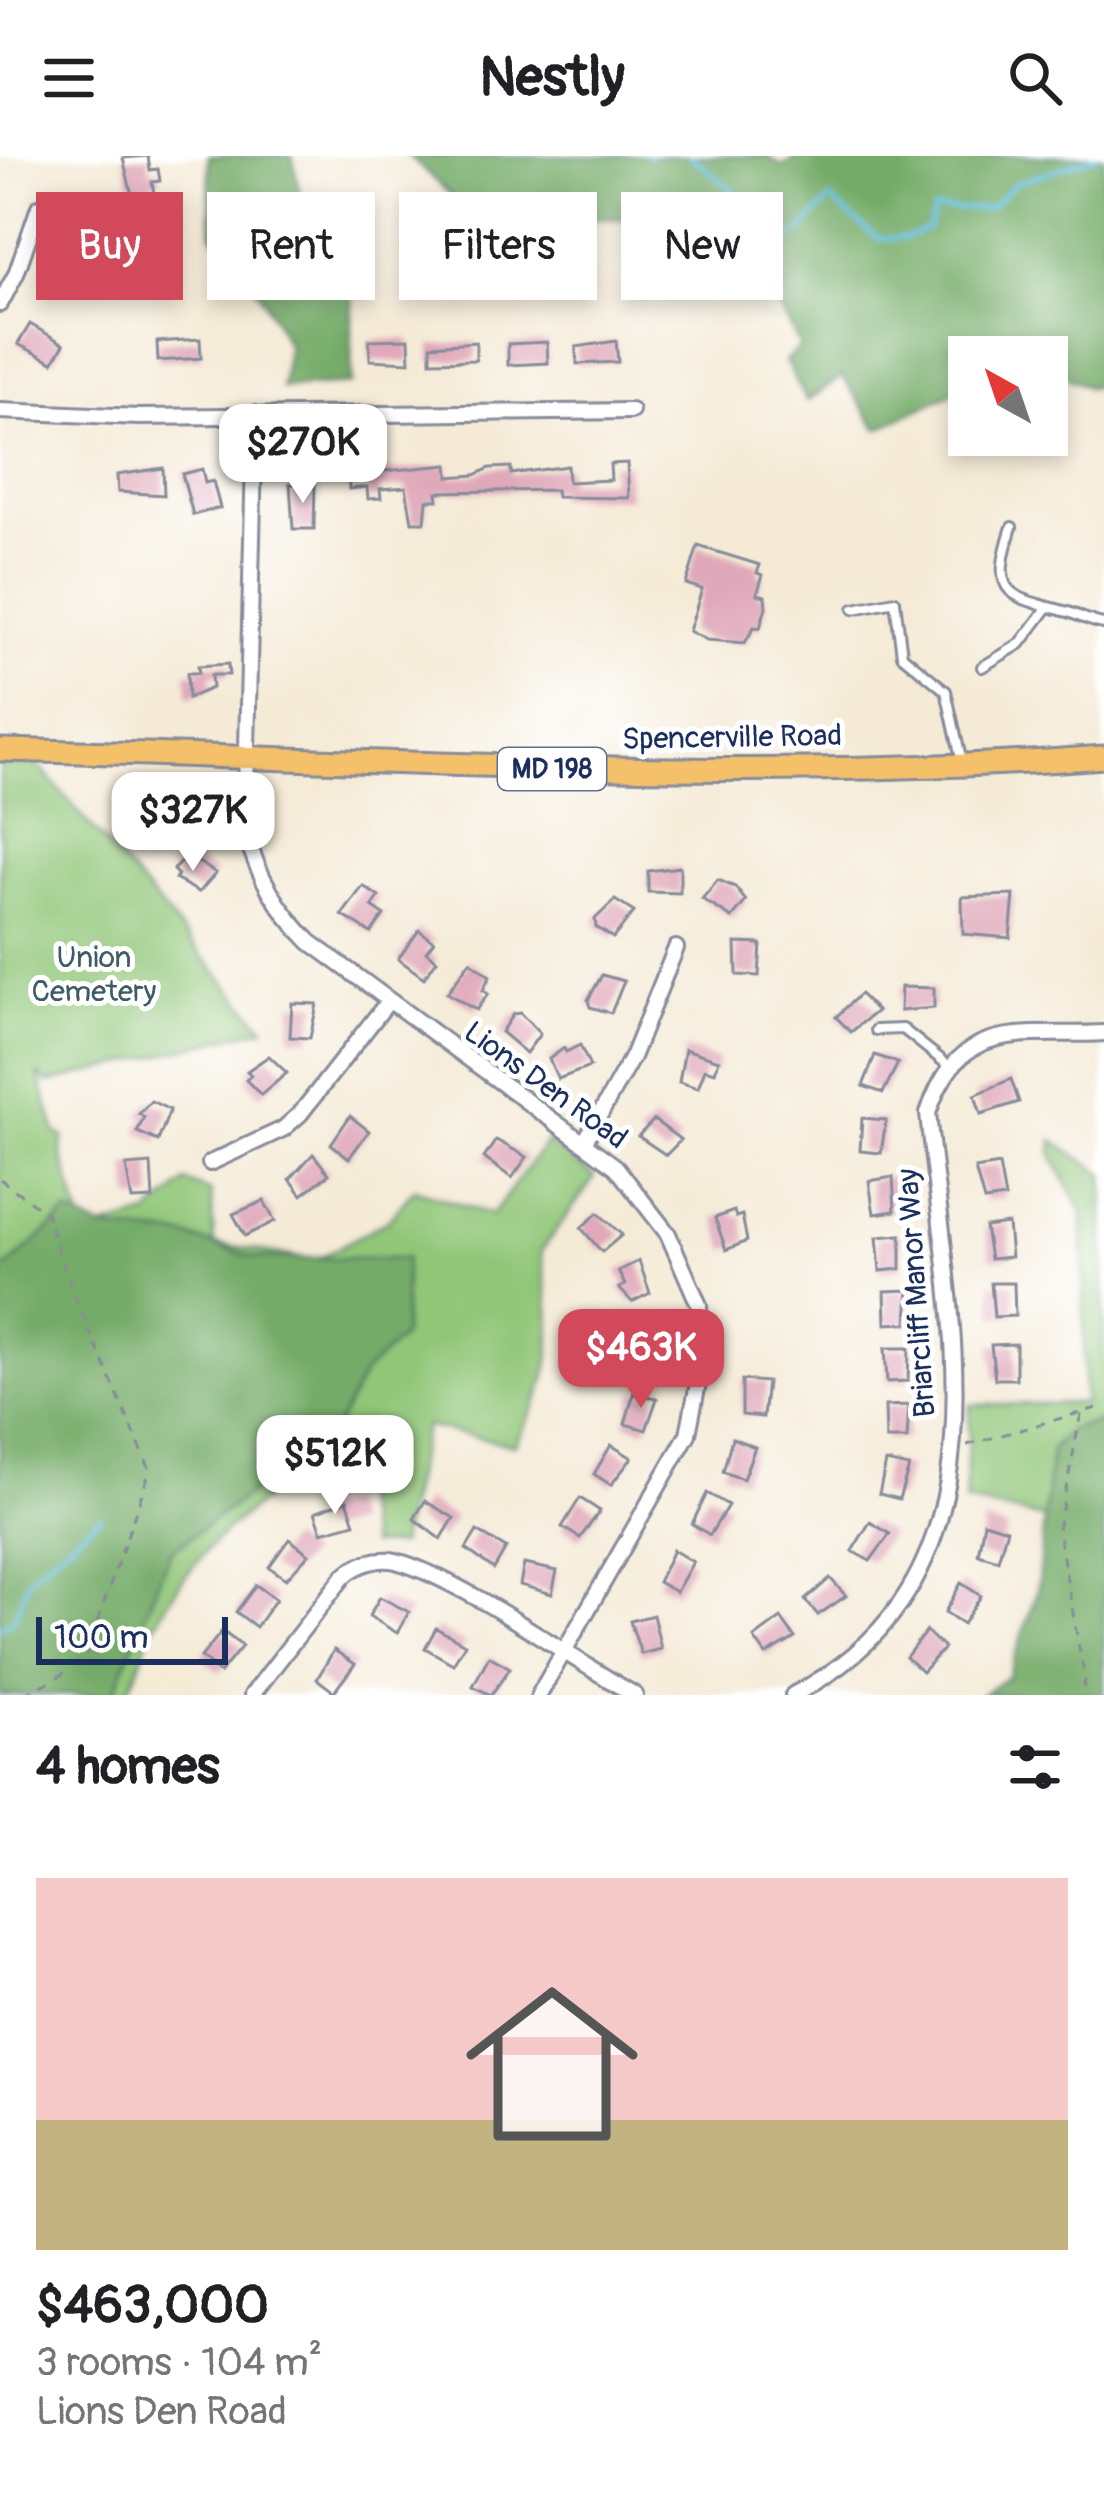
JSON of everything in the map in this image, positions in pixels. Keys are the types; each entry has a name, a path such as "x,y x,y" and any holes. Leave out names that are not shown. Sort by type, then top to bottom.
{"main road":[{"name":"Spencerville Road","path":"0,750 249,755 546,769 963,764 1104,757"}],"street":[{"path":"0,304 36,216"},
{"path":"0,411 631,411"},
{"name":"Lions Den Road","path":"255,414 245,831 262,880 282,914 310,942 387,1003 584,1143 645,1198 668,1234 699,1305 702,1363 688,1434 539,1695"},
{"path":"584,1143 632,1057 676,948"},
{"path":"210,1163 283,1129 301,1114 387,1003"},
{"path":"950,1066 997,1034 1104,1033"},
{"name":"Briarcliff Manor Way","path":"793,1695 896,1611 932,1552 948,1498 953,1442 946,1260 928,1113 950,1066"},
{"path":"252,1695 344,1576 392,1560 440,1580 635,1695"}],"lane":[{"path":"1012,527 1001,560 1002,580 1020,602 1104,624"},
{"path":"854,609 895,601 902,655 946,691 963,764"},
{"path":"982,667 1020,644 1045,610"},
{"path":"875,1030 903,1029 950,1066"}],"path":[{"path":"0,1179 46,1213 71,1288 150,1470 86,1655 56,1679 22,1695"},
{"path":"953,1442 1013,1435 1104,1406"},
{"path":"1081,1414 1058,1529 1084,1681 1082,1695"}],"green space":[{"path":"208,156 292,156 300,192 210,192"},
{"path":"409,156 766,156 783,166 797,156 1104,156 1104,382 1089,388 1068,378 1068,336 948,336 948,395 878,429 842,376 807,401 785,361 800,347 773,300 783,300 783,192 621,192 621,219 597,219 597,192 447,192"},
{"path":"264,300 352,300 351,384 282,388 288,346"},
{"name":"Union Cemetery","path":"37,764 265,1028 48,1083 38,1073 56,1133 63,1136 62,1154 85,1233 149,1215 186,1182 211,1192 214,1244 316,1260 388,1220 414,1189 492,1215 547,1141 595,1177 541,1251 550,1351 540,1393 514,1445 425,1426 399,1545 370,1545 358,1486 333,1452 231,1526 191,1569 154,1626 125,1695 0,1695 0,765"},
{"path":"1053,1140 1104,1174 1104,1695 1007,1684 1037,1611 1053,1520 965,1502 970,1405 1084,1403 1083,1213 1052,1155"},
{"path":"68,1213 103,1229 186,1236 255,1258 406,1258 403,1336 365,1372 334,1431 170,1552 113,1695 0,1695 0,1273"},
{"path":"1104,1420 1104,1695 981,1695 1008,1677 1037,1592 1051,1450 1069,1430"}],"building":[{"path":"148,156 150,170 158,169 160,181 152,182 154,192 131,192 123,158"},
{"path":"30,324 64,344 53,362 18,344"},
{"path":"200,339 201,358 158,361 157,342"},
{"path":"409,339 410,362 370,360 369,340"},
{"path":"616,341 618,362 577,364 576,347"},
{"path":"476,342 476,360 431,361 431,345"},
{"path":"547,342 548,363 508,365 508,344"},
{"path":"627,463 629,498 557,497 556,490 437,492 438,500 427,500 425,522 412,522 406,487 380,489 381,498 368,499 367,487 349,489 348,469 373,467 375,472 448,465 449,477 475,475 490,468 511,467 511,474 567,466 568,482 611,480 610,464"},
{"path":"163,468 164,495 118,492 117,475"},
{"path":"202,469 205,483 213,481 220,508 193,515 182,474"},
{"path":"290,484 315,484 314,529 293,529"},
{"path":"698,546 760,565 757,573 763,575 757,594 765,596 766,607 760,628 754,627 745,643 707,640 689,631 702,589 686,584"},
{"path":"228,664 229,675 211,675 212,688 188,698 187,673 199,673 198,666"},
{"path":"187,855 216,873 199,892 175,879 178,875 173,870"},
{"path":"680,867 680,893 648,892 648,871"},
{"path":"718,880 735,887 746,901 732,918 702,899"},
{"path":"363,886 379,897 372,907 384,915 371,933 342,915"},
{"path":"1014,895 1010,938 963,934 962,897"},
{"path":"615,900 634,912 613,938 596,927 595,919"},
{"path":"419,930 434,941 426,951 437,960 424,978 398,959"},
{"path":"736,943 761,944 759,976 737,975"},
{"path":"470,961 490,976 483,990 488,994 476,1010 447,993"},
{"path":"602,975 624,981 611,1013 590,1007 588,1000"},
{"path":"901,987 934,988 934,1008 900,1011"},
{"path":"860,994 877,1011 851,1032 836,1017"},
{"path":"292,1003 317,1004 310,1038 290,1037"},
{"path":"520,1013 540,1034 526,1053 501,1032 513,1014"},
{"path":"580,1045 590,1067 558,1079 549,1059 564,1048 566,1052"},
{"path":"685,1049 719,1060 715,1072 705,1069 698,1088 679,1082"},
{"path":"875,1055 898,1063 883,1093 863,1086"},
{"path":"269,1056 287,1073 261,1095 246,1080 251,1075 247,1071"},
{"path":"1011,1079 1019,1102 981,1114 975,1095"},
{"path":"151,1101 170,1110 158,1141 137,1132 144,1117 139,1114"},
{"path":"350,1116 369,1131 349,1158 331,1144"},
{"path":"862,1118 886,1120 881,1153 860,1151"},
{"path":"654,1120 681,1140 666,1155 638,1136"},
{"path":"496,1140 527,1157 512,1178 484,1158"},
{"path":"313,1154 329,1174 302,1195 290,1179"},
{"path":"151,1164 153,1199 132,1200 126,1166"},
{"path":"999,1165 1005,1198 984,1201 975,1169"},
{"path":"893,1177 895,1211 874,1214 869,1181"},
{"path":"264,1201 275,1221 245,1236 233,1214"},
{"path":"734,1211 736,1217 742,1215 747,1241 726,1250 715,1218"},
{"path":"598,1213 622,1235 602,1252 581,1228"},
{"path":"1008,1224 1011,1257 990,1259 985,1227"},
{"path":"901,1235 901,1269 880,1271 877,1237"},
{"path":"639,1261 650,1293 632,1302 619,1288 625,1285 618,1271"},
{"path":"991,1283 1014,1283 1015,1316 994,1317"},
{"path":"909,1290 907,1323 886,1324 885,1291"},
{"path":"659,1332 659,1368 639,1370 636,1335"},
{"path":"1016,1344 1016,1379 995,1379 991,1345"},
{"path":"885,1348 909,1348 908,1381 887,1382"},
{"path":"742,1380 767,1382 763,1417 742,1415"},
{"path":"634,1392 657,1399 646,1430 625,1424"},
{"path":"909,1405 907,1439 886,1439 885,1406"},
{"path":"732,1438 755,1447 743,1479 723,1472"},
{"path":"611,1445 632,1458 611,1485 594,1474"},
{"path":"886,1462 909,1467 899,1499 879,1494"},
{"path":"707,1493 728,1505 710,1535 692,1524"},
{"path":"580,1498 600,1511 580,1538 562,1527"},
{"path":"347,1500 355,1523 322,1532 315,1512"},
{"path":"425,1501 454,1518 441,1539 414,1519"},
{"path":"870,1522 890,1534 870,1561 852,1551"},
{"path":"984,1522 1007,1529 998,1560 978,1554"},
{"path":"477,1531 506,1548 494,1569 466,1549"},
{"path":"289,1539 309,1554 286,1579 269,1567"},
{"path":"673,1550 693,1562 676,1592 658,1582"},
{"path":"524,1564 557,1571 552,1594 520,1585"},
{"path":"830,1578 846,1596 818,1615 805,1600"},
{"path":"961,1583 981,1596 963,1624 945,1612"},
{"path":"256,1585 276,1599 256,1627 236,1612"},
{"path":"380,1597 409,1612 397,1633 369,1616"},
{"path":"653,1615 661,1649 641,1654 630,1621"},
{"path":"781,1618 795,1638 766,1655 754,1638"},
{"path":"436,1628 465,1644 453,1664 425,1648"},
{"path":"222,1631 242,1646 220,1673 201,1657"},
{"path":"926,1631 944,1648 922,1672 906,1657"},
{"path":"334,1650 355,1664 334,1692 317,1679"},
{"path":"489,1656 510,1668 491,1695 473,1686"}],"waterway":[{"path":"690,156 732,189 748,240 767,229 779,240 800,232 830,199 877,238 907,238 929,228 934,210 989,208 1016,183 1097,156"},
{"path":"0,1627 13,1621 29,1577 101,1516"}]}
